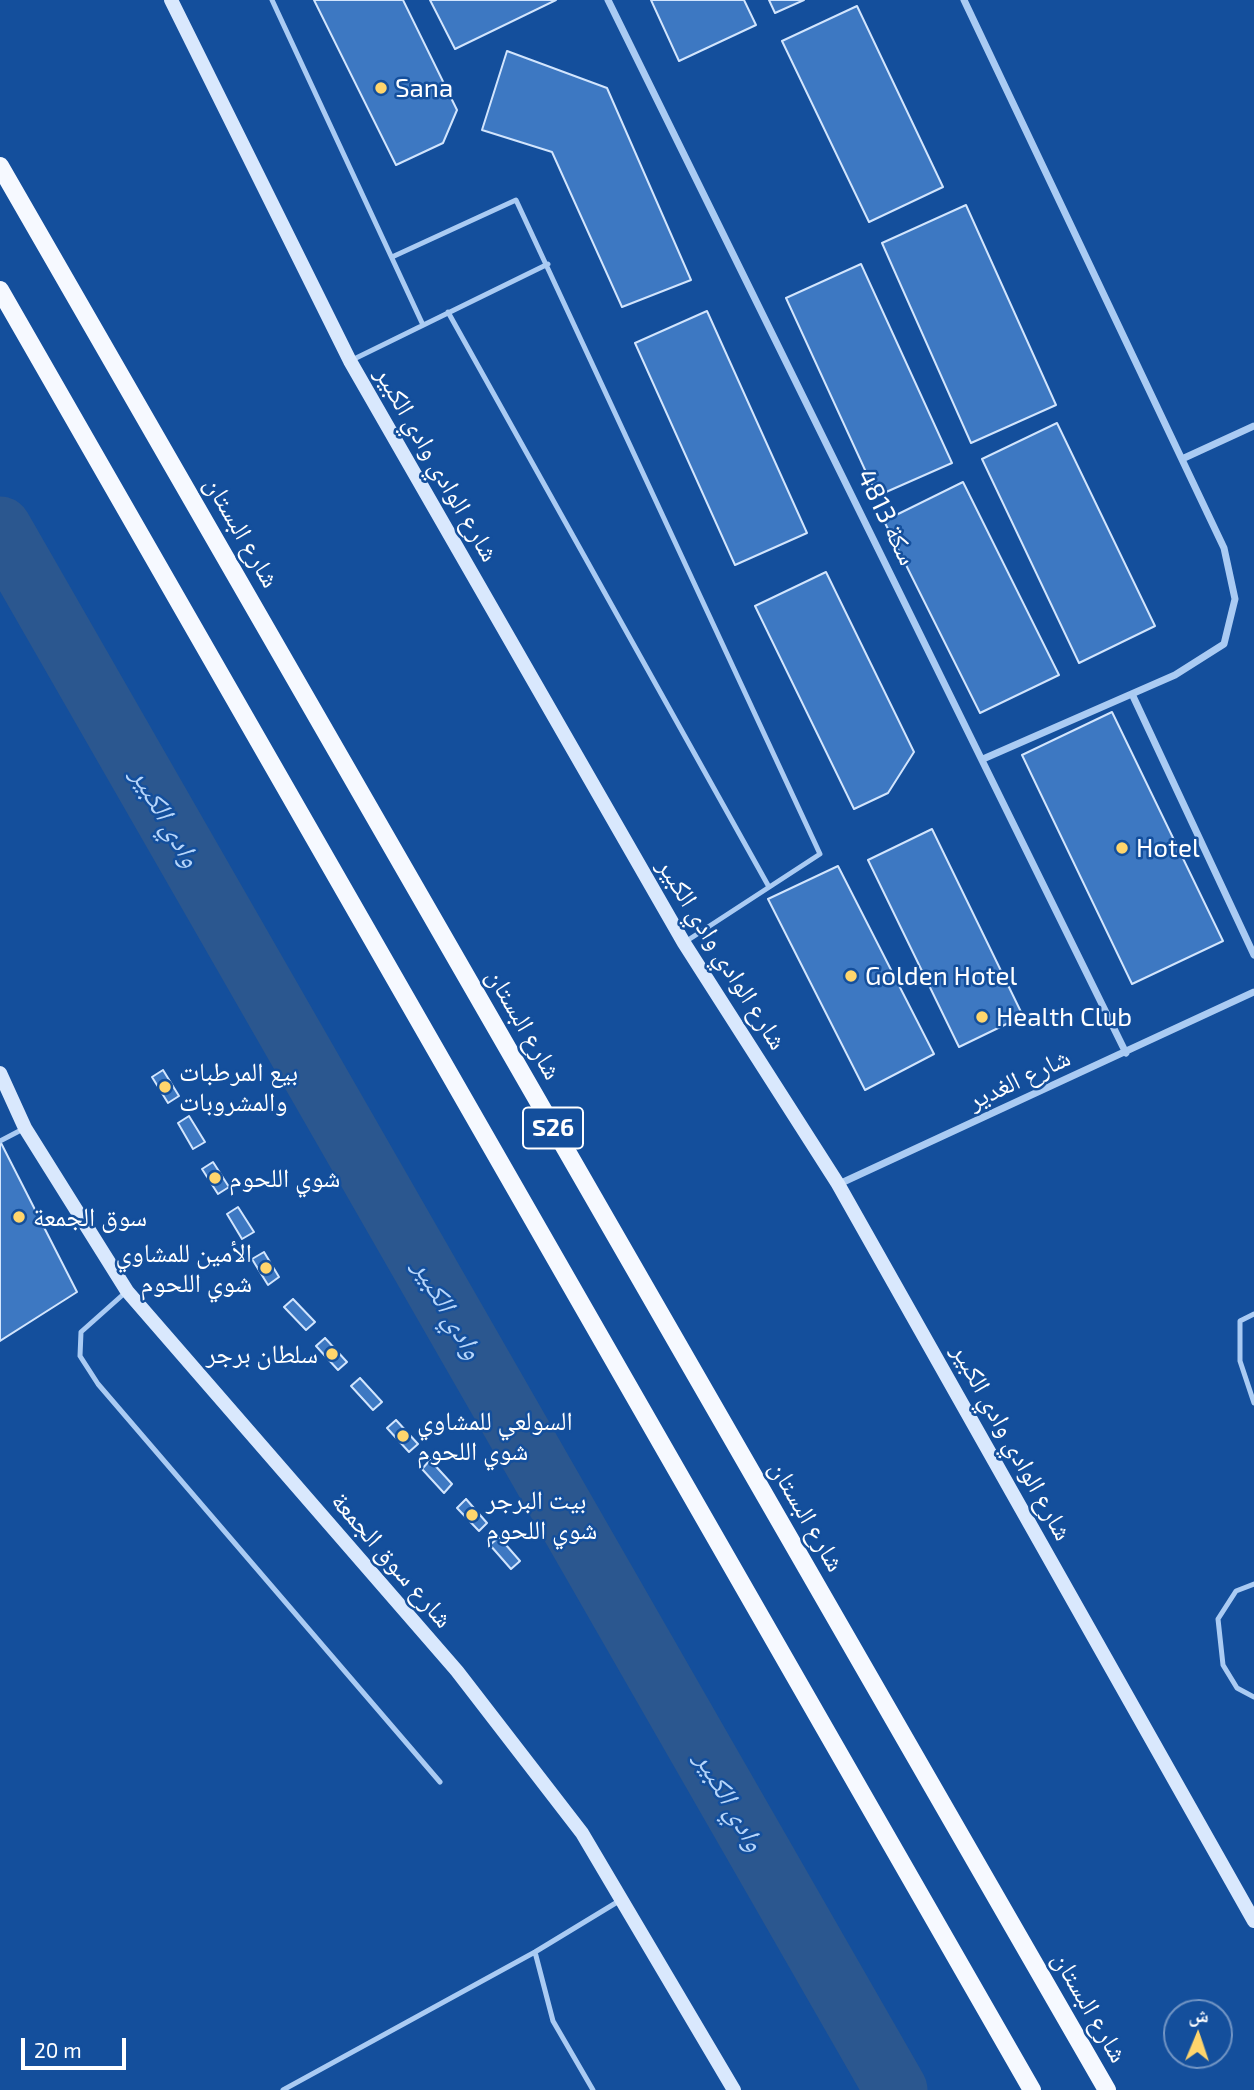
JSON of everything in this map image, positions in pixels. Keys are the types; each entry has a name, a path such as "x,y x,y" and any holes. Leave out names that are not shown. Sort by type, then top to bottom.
{"main road":[{"name":"شارع البستان","path":"0,166 1107,2090"},
{"name":"S26","path":"0,290 1032,2090"}],"street":[{"name":"شارع الوادي وادي الكبير","path":"171,0 350,360 684,943 838,1184 1254,1920"},
{"name":"سكة 4813","path":"608,0 1126,1053"},
{"path":"964,0 1224,548 1235,598 1224,645 1175,675 983,759"},
{"path":"1182,459 1254,426"},
{"path":"1132,694 1254,955"},
{"name":"شارع الغدير","path":"838,1184 1254,992"},
{"name":"شارع سوق الجمعة","path":"0,1073 25,1128 127,1291 457,1671 582,1833 734,2090"}],"lane":[{"path":"272,0 423,325"},
{"path":"392,257 516,200 820,854 684,943"},
{"path":"350,360 548,264"},
{"path":"448,312 769,887"},
{"path":"0,1141 25,1128"},
{"path":"127,1291 81,1332 80,1356 98,1384 440,1782"},
{"path":"1254,1314 1240,1321 1240,1361 1254,1403"},
{"path":"1254,1584 1236,1591 1218,1619 1223,1665 1237,1688 1254,1697"},
{"path":"283,2090 535,1952 621,1899"},
{"path":"535,1952 553,2021 593,2090"}],"building":[{"path":"314,0 403,0 457,110 443,143 396,165"},
{"path":"430,0 556,0 455,49"},
{"path":"651,0 744,0 756,25 679,61"},
{"path":"769,0 804,0 775,13"},
{"path":"857,6 943,187 869,222 782,41"},
{"path":"507,51 607,88 691,280 622,307 552,152 482,130"},
{"path":"966,205 1056,405 971,443 882,243"},
{"path":"861,264 952,463 877,496 786,298"},
{"path":"707,311 807,533 735,565 635,343"},
{"path":"1057,423 1155,626 1079,663 982,459"},
{"path":"963,482 1059,675 980,713 884,521"},
{"path":"826,572 914,752 888,793 854,809 755,606"},
{"name":"Hotel","path":"1112,712 1223,941 1132,984 1022,755"},
{"path":"932,829 1023,1016 959,1047 868,860"},
{"name":"Golden Hotel","path":"838,866 934,1054 865,1090 768,899"},
{"name":"بيع المرطبات والمشروبات","path":"163,1070 179,1096 168,1103 152,1077"},
{"name":"شوي اللحوم","path":"189,1116 205,1142 193,1149 178,1123"},
{"name":"سوق الجمعة","path":"0,1141 77,1292 0,1341"},
{"name":"شوي اللحوم","path":"213,1162 229,1187 218,1194 202,1169"},
{"name":"شوي اللحوم","path":"238,1207 254,1232 242,1239 227,1214"},
{"name":"الأمين للمشاوي شوي اللحوم","path":"264,1252 279,1277 268,1285 252,1259"},
{"path":"293,1299 315,1322 306,1330 284,1307"},
{"name":"سلطان برجر","path":"325,1338 347,1362 338,1370 316,1346"},
{"path":"360,1378 382,1402 373,1410 351,1386"},
{"name":"السولعي للمشاوي شوي اللحوم","path":"396,1420 418,1444 409,1452 387,1428"},
{"path":"430,1460 452,1484 444,1493 422,1469"},
{"name":"بيت البرجر شوي اللحوم","path":"466,1499 487,1523 479,1531 457,1508"},
{"path":"499,1537 520,1561 511,1569 490,1545"}],"waterway":[{"name":"وادي الكبير","path":"0,528 896,2090"}],"place":[{"name":"Sana","path":"381,88"},
{"name":"Hotel","path":"1122,848"},
{"name":"Golden Hotel","path":"851,976"},
{"name":"Health Club","path":"982,1017"},
{"name":"بيع المرطبات والمشروبات","path":"165,1087"},
{"name":"شوي اللحوم","path":"215,1178"},
{"name":"سوق الجمعة","path":"19,1217"},
{"name":"الأمين للمشاوي شوي اللحوم","path":"266,1268"},
{"name":"سلطان برجر","path":"332,1354"},
{"name":"السولعي للمشاوي شوي اللحوم","path":"403,1436"},
{"name":"بيت البرجر شوي اللحوم","path":"472,1515"}]}
